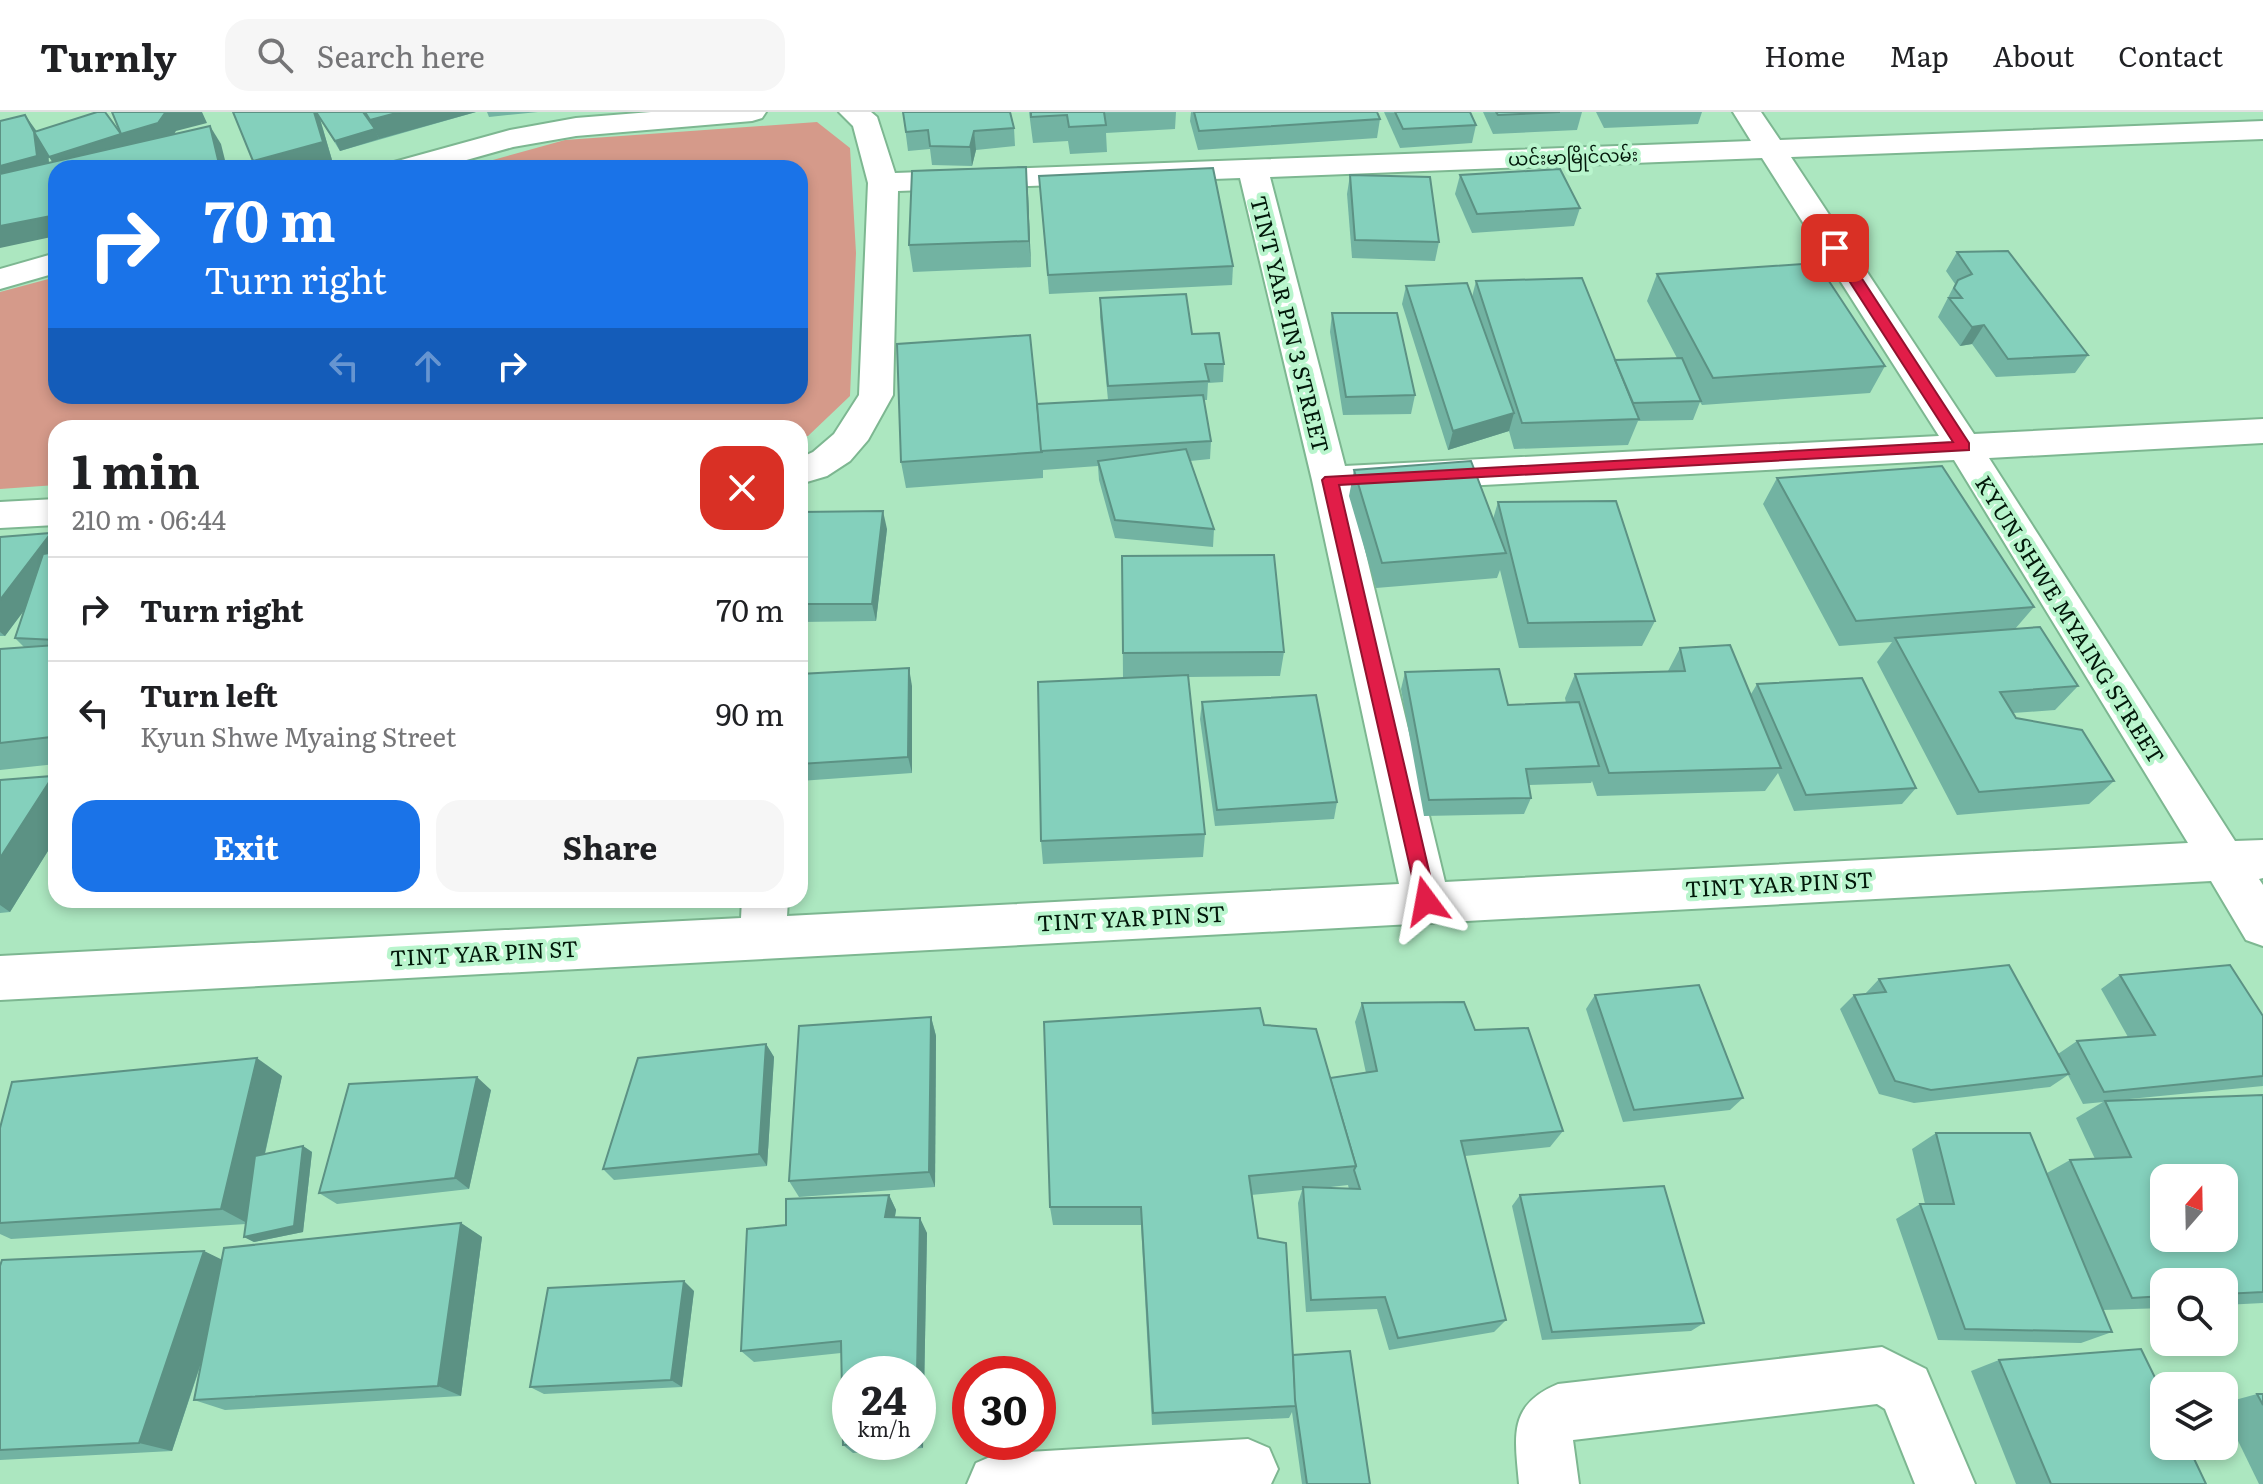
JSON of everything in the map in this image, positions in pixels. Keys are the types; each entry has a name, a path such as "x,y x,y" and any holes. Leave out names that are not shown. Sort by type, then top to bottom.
{"street":[{"path":"434,160 510,139 576,127 752,112"},
{"path":"808,468 832,459 864,420 876,395 883,183 867,123 853,112"},
{"name":"KYUN SHWE MYAING STREET","path":"1747,112 1964,447 2243,860 2263,925"},
{"name":"ယင်းမာမြိုင်လမ်း","path":"883,183 2263,130"},
{"name":"TINT YAR PIN 3 STREET","path":"1253,169 1330,480 1426,901"},
{"path":"0,279 48,265"},
{"path":"1330,480 2263,431"},
{"path":"0,515 48,512"},
{"name":"TINT YAR PIN ST","path":"0,978 764,918 1426,901 2243,860"},
{"path":"1549,1484 1543,1431 1558,1413 1882,1375 1906,1389 1945,1484"},
{"path":"997,1484 1248,1469"}],"shaded area":[{"path":"817,122 850,148 856,253 850,396 808,436 808,420 48,420 48,486 0,489 0,292 48,279 48,404 808,404 808,160 493,160 565,140"}],"building":[{"path":"105,112 121,134 49,157 34,132"},
{"path":"112,112 167,112 158,123 121,134"},
{"path":"233,112 314,112 323,142 253,160"},
{"path":"316,112 363,112 375,129 335,141"},
{"path":"365,112 400,112 370,120"},
{"path":"903,112 1010,112 1014,128 974,131 970,147 930,146 928,130 906,132"},
{"path":"1031,112 1104,112 1106,125 1069,127 1067,115 1031,117"},
{"path":"1194,112 1377,112 1380,119 1199,131"},
{"path":"1395,112 1470,112 1476,125 1403,129"},
{"path":"1496,112 1560,112 1498,115"},
{"path":"25,115 34,132 37,156 0,166 0,121"},
{"path":"210,126 218,160 61,160"},
{"path":"48,163 48,217 0,226 0,174"},
{"path":"1026,167 1029,241 909,245 912,171"},
{"path":"1213,168 1233,266 1048,275 1039,176"},
{"path":"1560,169 1580,208 1477,214 1460,175"},
{"path":"1350,175 1430,177 1439,242 1355,240"},
{"path":"2008,251 2088,355 2008,359 1984,325 1972,327 1949,298 1962,298 1954,288 1958,280 1972,274 1957,252"},
{"path":"1817,263 1885,366 1713,378 1657,274"},
{"path":"1582,278 1639,419 1522,423 1476,281"},
{"path":"1467,283 1514,413 1453,431 1406,286"},
{"path":"1186,294 1192,334 1219,333 1224,364 1205,364 1209,381 1108,386 1100,298"},
{"path":"1332,313 1397,313 1415,395 1346,397"},
{"path":"1030,335 1042,452 901,462 897,344"},
{"path":"1682,358 1701,401 1633,403 1615,360"},
{"path":"1203,395 1211,441 1041,451 1037,404"},
{"path":"1186,449 1214,529 1115,520 1098,461"},
{"path":"1471,461 1506,553 1382,563 1354,470"},
{"path":"1942,466 2034,607 1856,621 1777,478"},
{"path":"1616,501 1655,621 1528,623 1498,502"},
{"path":"883,511 872,604 808,604 808,512"},
{"path":"48,533 0,600 0,537"},
{"path":"48,553 48,640 15,638 43,554"},
{"path":"1274,555 1284,652 1123,653 1122,556"},
{"path":"2040,627 2078,686 2000,692 2016,718 2082,730 2114,781 1979,792 1895,638"},
{"path":"1730,645 1781,768 1609,773 1575,674 1685,671 1680,648"},
{"path":"48,646 48,737 0,743 0,649"},
{"path":"909,668 908,757 808,763 808,674"},
{"path":"1499,669 1508,705 1579,702 1599,766 1526,769 1531,798 1429,800 1405,672"},
{"path":"1188,675 1205,834 1041,841 1038,682"},
{"path":"1862,678 1916,788 1806,795 1757,684"},
{"path":"1316,695 1337,802 1217,810 1202,702"},
{"path":"48,776 48,784 0,858 0,780"},
{"path":"2009,965 2069,1074 1931,1090 1895,1081 1854,995 1886,992 1879,979"},
{"path":"2230,965 2263,1016 2263,1076 2104,1092 2077,1041 2155,1035 2120,975"},
{"path":"1699,985 1743,1098 1634,1110 1595,995"},
{"path":"1464,1002 1475,1030 1528,1028 1563,1131 1461,1141 1506,1320 1398,1338 1385,1297 1311,1300 1303,1187 1360,1189 1330,1078 1377,1071 1362,1003"},
{"path":"1260,1008 1264,1025 1316,1029 1356,1166 1249,1176 1258,1238 1286,1243 1296,1406 1153,1413 1141,1207 1050,1207 1044,1022"},
{"path":"931,1017 929,1172 789,1181 799,1026"},
{"path":"766,1044 759,1154 603,1169 638,1058"},
{"path":"257,1058 221,1209 0,1223 0,1128 12,1082"},
{"path":"477,1077 455,1178 319,1193 349,1084"},
{"path":"2263,1095 2263,1292 2238,1293 2238,1268 2150,1268 2150,1297 2132,1298 2070,1160 2131,1157 2105,1101"},
{"path":"1936,1133 2030,1133 2112,1332 1965,1329 1920,1204 1954,1204"},
{"path":"303,1146 294,1226 244,1237 255,1156"},
{"path":"1664,1186 1704,1323 1552,1332 1520,1195"},
{"path":"889,1195 885,1217 920,1218 917,1356 841,1356 841,1341 741,1351 747,1229 786,1225 786,1199"},
{"path":"461,1223 438,1386 194,1400 224,1248"},
{"path":"204,1251 139,1443 0,1450 2,1260"},
{"path":"684,1281 671,1380 530,1387 548,1288"},
{"path":"2141,1349 2152,1372 2150,1460 2195,1460 2206,1484 2051,1484 1999,1360"},
{"path":"1350,1351 1370,1484 1307,1484 1295,1400 1293,1355"}],"route":[{"path":"1426,901 1330,480 1964,447 1835,248"}]}
